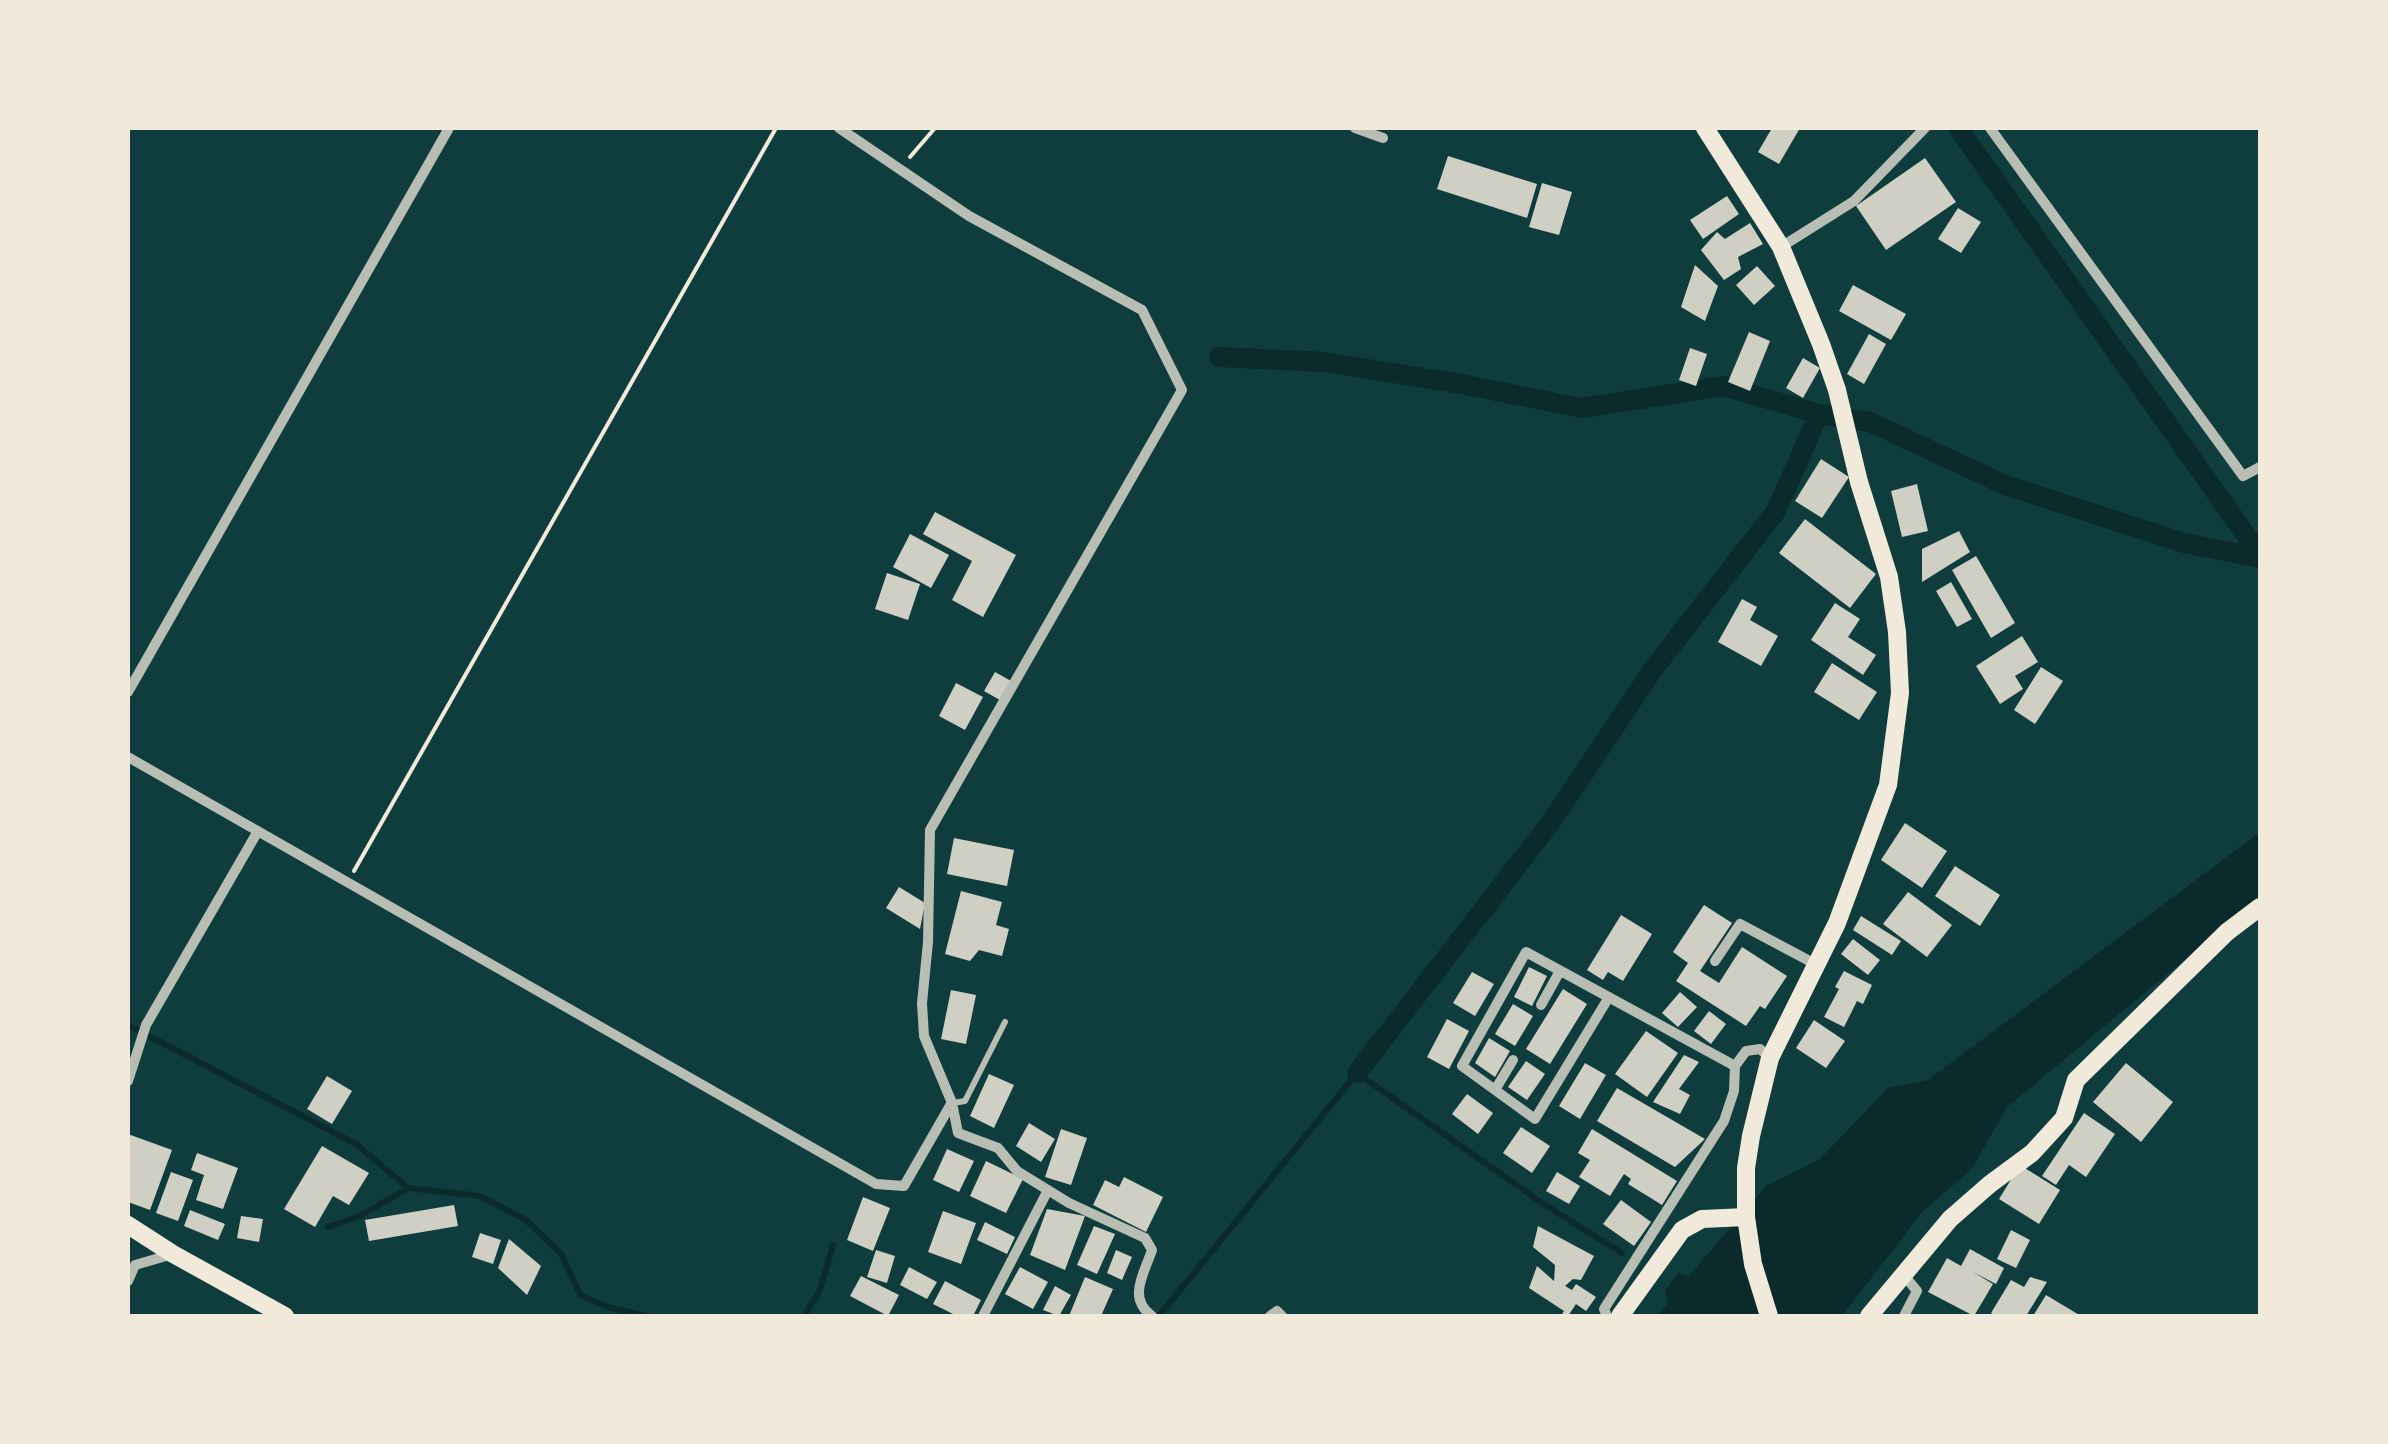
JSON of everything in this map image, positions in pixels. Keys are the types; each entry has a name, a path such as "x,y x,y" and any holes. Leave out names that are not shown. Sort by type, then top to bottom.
{"main road":[{"path":"1705,128 1781,247 1837,390 1859,482 1889,578 1897,632 1900,693 1888,785 1818,966 1770,1058 1751,1136 1745,1195 1738,1217 1768,1316"},
{"path":"1869,1316 1950,1219 2032,1153 2064,1118 2076,1080 2227,932 2260,908"},
{"path":"1620,1316 1682,1230 1702,1220 1738,1217"},
{"path":"128,1225 285,1316"}],"street":[{"path":"128,692 450,128"},
{"path":"840,128 969,216 1142,310 1182,390 930,830 928,942 922,1003 924,1036 952,1103 958,1134 998,1148 1017,1171 1069,1203 1145,1238 1152,1250 1136,1294 1147,1313"},
{"path":"1355,128 1383,138"},
{"path":"1781,247 1854,200 1925,128"},
{"path":"1990,128 2244,476 2260,467"},
{"path":"128,757 876,1184 904,1186 952,1103"},
{"path":"128,1081 146,1026 258,832"},
{"path":"1715,962 1740,924 1818,966"},
{"path":"1609,997 1535,1119 1462,1066 1526,952 1560,971 1609,997 1735,1066"},
{"path":"1541,1005 1560,971"},
{"path":"1607,1316 1604,1309 1724,1120 1734,1091 1735,1066 1746,1051 1760,1049 1770,1058"},
{"path":"1494,1090 1512,1060"},
{"path":"983,1316 1048,1190"},
{"path":"128,1281 135,1266 173,1254"},
{"path":"1903,1274 1917,1291 1904,1316"},
{"path":"1270,1316 1277,1311 1282,1316"}],"lane":[{"path":"952,1103 964,1101 1005,1022"}],"path":[{"path":"348,882 776,128"},
{"path":"901,169 935,128"}],"water":[{"path":"2260,832 2260,897 2007,1107 1972,1169 1923,1211 1842,1316 1656,1316 1668,1303 1665,1291 1678,1273 1689,1276 1766,1186 1820,1159 1888,1088 1928,1080"}],"building":[{"path":"1772,128 1800,128 1779,164 1758,152"},
{"path":"1448,156 1537,184 1527,218 1437,189"},
{"path":"1925,158 1956,202 1886,250 1856,206"},
{"path":"1542,183 1572,192 1559,235 1529,227"},
{"path":"1727,196 1739,214 1703,239 1690,220"},
{"path":"1958,208 1981,222 1961,253 1938,239"},
{"path":"1750,223 1763,244 1738,257 1741,269 1724,280 1701,250 1717,232 1725,239"},
{"path":"1695,265 1718,286 1705,321 1681,307"},
{"path":"1757,266 1775,286 1754,305 1736,285"},
{"path":"1853,285 1906,314 1891,340 1839,311"},
{"path":"1749,332 1770,341 1750,391 1728,382"},
{"path":"1869,334 1886,344 1864,384 1847,374"},
{"path":"1690,348 1707,354 1696,386 1679,380"},
{"path":"1803,358 1820,368 1803,398 1786,388"},
{"path":"1821,459 1849,477 1822,518 1795,501"},
{"path":"1917,484 1928,531 1902,537 1891,491"},
{"path":"935,512 1016,555 983,617 952,600 972,561 923,534"},
{"path":"1805,519 1876,574 1850,608 1779,553"},
{"path":"1959,531 1970,552 1922,582 1922,549"},
{"path":"910,534 949,555 931,588 893,567"},
{"path":"1976,556 2015,623 1991,638 1952,570"},
{"path":"887,573 920,584 908,620 875,609"},
{"path":"1951,582 1972,619 1957,627 1936,591"},
{"path":"1742,599 1757,607 1750,620 1778,636 1761,666 1718,642"},
{"path":"1835,603 1860,619 1848,637 1876,655 1863,675 1811,640"},
{"path":"2022,636 2038,662 2015,676 2023,689 2000,704 1976,666"},
{"path":"1832,663 1877,692 1859,720 1814,692"},
{"path":"2041,667 2063,681 2035,724 2014,710"},
{"path":"995,672 1011,681 1000,700 984,691"},
{"path":"956,683 983,697 965,730 939,716"},
{"path":"1905,823 1947,851 1922,888 1881,860"},
{"path":"954,838 1014,850 1007,886 947,874"},
{"path":"1955,866 2000,895 1980,926 1935,896"},
{"path":"899,887 925,903 920,929 886,908"},
{"path":"961,891 1002,902 996,925 1009,929 1002,956 979,950 970,961 945,954"},
{"path":"1908,892 1952,925 1927,957 1883,924"},
{"path":"1704,905 1732,923 1700,971 1719,983 1742,947 1787,976 1765,1009 1760,1006 1746,1026 1676,981 1688,963 1673,952"},
{"path":"1621,915 1652,934 1623,981 1608,972 1603,980 1587,970"},
{"path":"1861,916 1901,941 1892,955 1853,930"},
{"path":"1853,939 1880,960 1868,975 1841,954"},
{"path":"1529,967 1547,976 1532,1006 1514,997"},
{"path":"1844,971 1872,985 1863,1004 1857,1001 1844,1027 1824,1017"},
{"path":"1472,972 1494,984 1475,1016 1453,1003"},
{"path":"1563,989 1587,1004 1550,1064 1526,1049"},
{"path":"951,990 976,995 966,1044 941,1039"},
{"path":"1680,992 1697,1007 1678,1027 1662,1013"},
{"path":"1513,1004 1533,1016 1515,1046 1495,1034"},
{"path":"1709,1011 1726,1024 1711,1044 1694,1031"},
{"path":"1447,1019 1469,1031 1449,1069 1427,1057"},
{"path":"1814,1020 1845,1041 1826,1068 1796,1048"},
{"path":"1646,1031 1678,1053 1647,1097 1615,1074"},
{"path":"1489,1038 1510,1051 1495,1077 1475,1063"},
{"path":"1684,1055 1699,1062 1679,1089 1690,1095 1680,1114 1653,1102"},
{"path":"1526,1061 1545,1074 1527,1100 1508,1087"},
{"path":"1585,1063 1606,1075 1580,1119 1559,1106"},
{"path":"2126,1063 2173,1102 2141,1142 2093,1102"},
{"path":"989,1074 1014,1085 994,1128 970,1116"},
{"path":"327,1076 352,1091 332,1124 307,1109"},
{"path":"1617,1088 1705,1139 1675,1167 1597,1121"},
{"path":"1467,1094 1493,1113 1478,1134 1452,1114"},
{"path":"2084,1113 2115,1134 2086,1177 2069,1165 2056,1185 2042,1176"},
{"path":"1029,1123 1055,1139 1041,1162 1016,1146"},
{"path":"1521,1127 1550,1146 1532,1173 1503,1153"},
{"path":"1061,1129 1087,1138 1071,1185 1045,1177"},
{"path":"1592,1129 1677,1181 1662,1205 1628,1184 1631,1179 1624,1174 1610,1196 1579,1177 1590,1160 1578,1153"},
{"path":"128,1134 172,1150 150,1210 128,1202"},
{"path":"322,1146 369,1173 349,1205 333,1196 315,1227 284,1209"},
{"path":"947,1149 974,1161 959,1192 933,1180"},
{"path":"197,1153 238,1168 223,1209 196,1200 204,1175 191,1170"},
{"path":"986,1161 1023,1179 1006,1213 970,1196"},
{"path":"2020,1165 2060,1190 2039,1224 1999,1199"},
{"path":"171,1172 193,1180 178,1221 156,1213"},
{"path":"1557,1172 1580,1186 1569,1204 1546,1191"},
{"path":"1124,1177 1163,1197 1146,1232 1093,1205 1105,1180 1119,1187"},
{"path":"863,1197 890,1208 873,1251 847,1240"},
{"path":"1621,1200 1651,1222 1634,1246 1603,1224"},
{"path":"454,1205 458,1226 369,1241 365,1220"},
{"path":"1047,1209 1085,1216 1065,1270 1030,1255"},
{"path":"190,1210 225,1224 218,1240 184,1226"},
{"path":"943,1211 976,1223 961,1264 928,1252"},
{"path":"241,1216 263,1219 259,1242 237,1238"},
{"path":"985,1222 1015,1237 1007,1254 977,1240"},
{"path":"1094,1226 1115,1234 1097,1274 1077,1265"},
{"path":"1538,1226 1594,1256 1581,1280 1573,1279 1565,1286 1572,1290 1576,1284 1596,1297 1586,1311 1576,1304 1568,1316 1561,1316 1564,1311 1529,1288 1537,1266 1554,1281 1555,1265 1533,1247"},
{"path":"2011,1230 2030,1240 2016,1268 1997,1259"},
{"path":"480,1233 501,1240 493,1264 472,1257"},
{"path":"509,1239 541,1266 527,1295 498,1268"},
{"path":"1970,1249 2004,1268 1996,1284 1973,1272 1993,1284 1974,1316 1928,1292 1947,1258 1961,1266"},
{"path":"876,1250 895,1256 887,1283 867,1277"},
{"path":"1116,1250 1132,1257 1122,1280 1107,1273"},
{"path":"909,1267 937,1282 927,1299 900,1285"},
{"path":"1020,1267 1048,1282 1033,1309 1005,1294"},
{"path":"861,1276 899,1295 888,1316 850,1296"},
{"path":"1085,1277 1113,1289 1101,1316 1069,1316"},
{"path":"2030,1277 2047,1282 2026,1316 1991,1313 2011,1280 2024,1287"},
{"path":"945,1281 981,1300 973,1316 957,1316 933,1304"},
{"path":"1055,1286 1071,1295 1059,1316 1043,1310"},
{"path":"2046,1295 2081,1316 2033,1316"}],"waterway":[{"path":"1958,128 2260,555"},
{"path":"1219,357 1325,362 1582,408 1723,386 1819,414 1870,422 2005,485 2184,543 2260,558"},
{"path":"1357,1073 1551,822 1654,668 1776,511 1819,414"},
{"path":"128,1025 356,1144 408,1188"},
{"path":"1159,1316 1357,1073 1545,1205 1622,1253"},
{"path":"328,1227 360,1216 408,1188 480,1196 526,1220 561,1254 581,1296 646,1316"},
{"path":"804,1316 820,1290 833,1245"}]}
